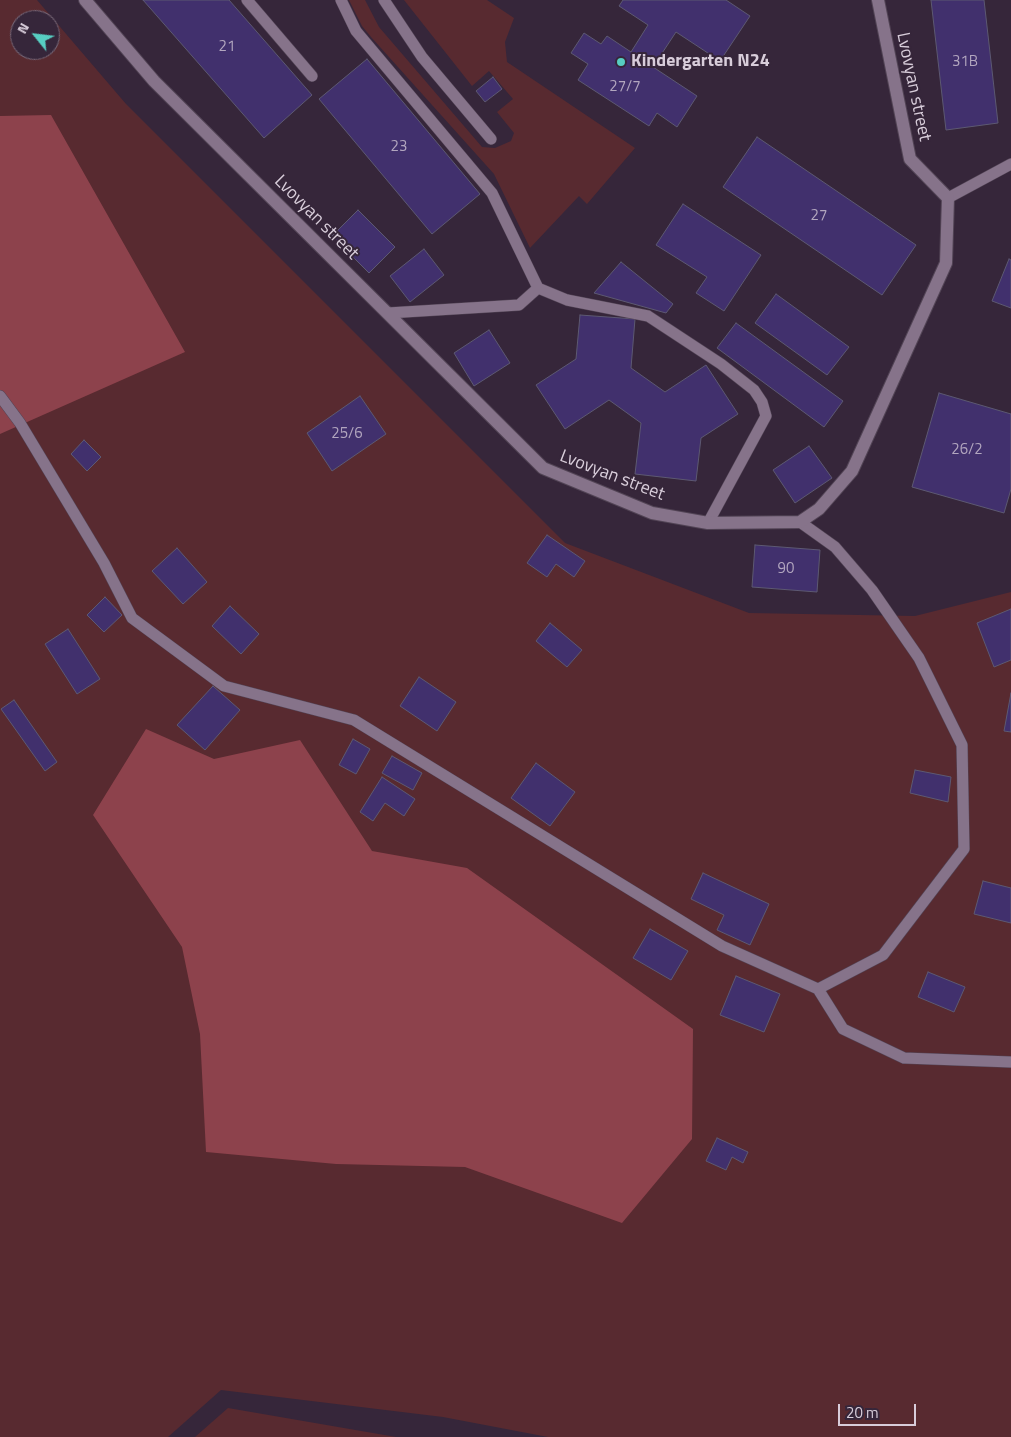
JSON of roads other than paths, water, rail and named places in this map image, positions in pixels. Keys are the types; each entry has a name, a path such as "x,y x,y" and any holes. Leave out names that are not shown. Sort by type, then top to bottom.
{"street":[{"name":"Lvovyan street","path":"85,0 154,81 543,468 652,513 708,523 800,522"},
{"name":"Lvovyan street","path":"878,0 910,159 948,198"},
{"path":"800,522 819,509 852,471 946,263 948,198"}],"lane":[{"path":"247,0 312,76"},
{"path":"341,0 356,31 492,193 538,288 568,300 648,316 720,364 754,390 762,402 766,416 708,523"},
{"path":"384,0 422,57 491,139"},
{"path":"948,198 1011,164"},
{"path":"388,313 519,305 538,288"},
{"path":"0,396 20,423 104,563 132,618 224,686 354,720 722,946 818,989 843,1029 904,1058 1011,1062"},
{"path":"800,522 835,547 872,590 919,658 962,745 964,849 883,955 818,989"}],"place":[{"name":"Kindergarten N24","path":"621,62"}]}
